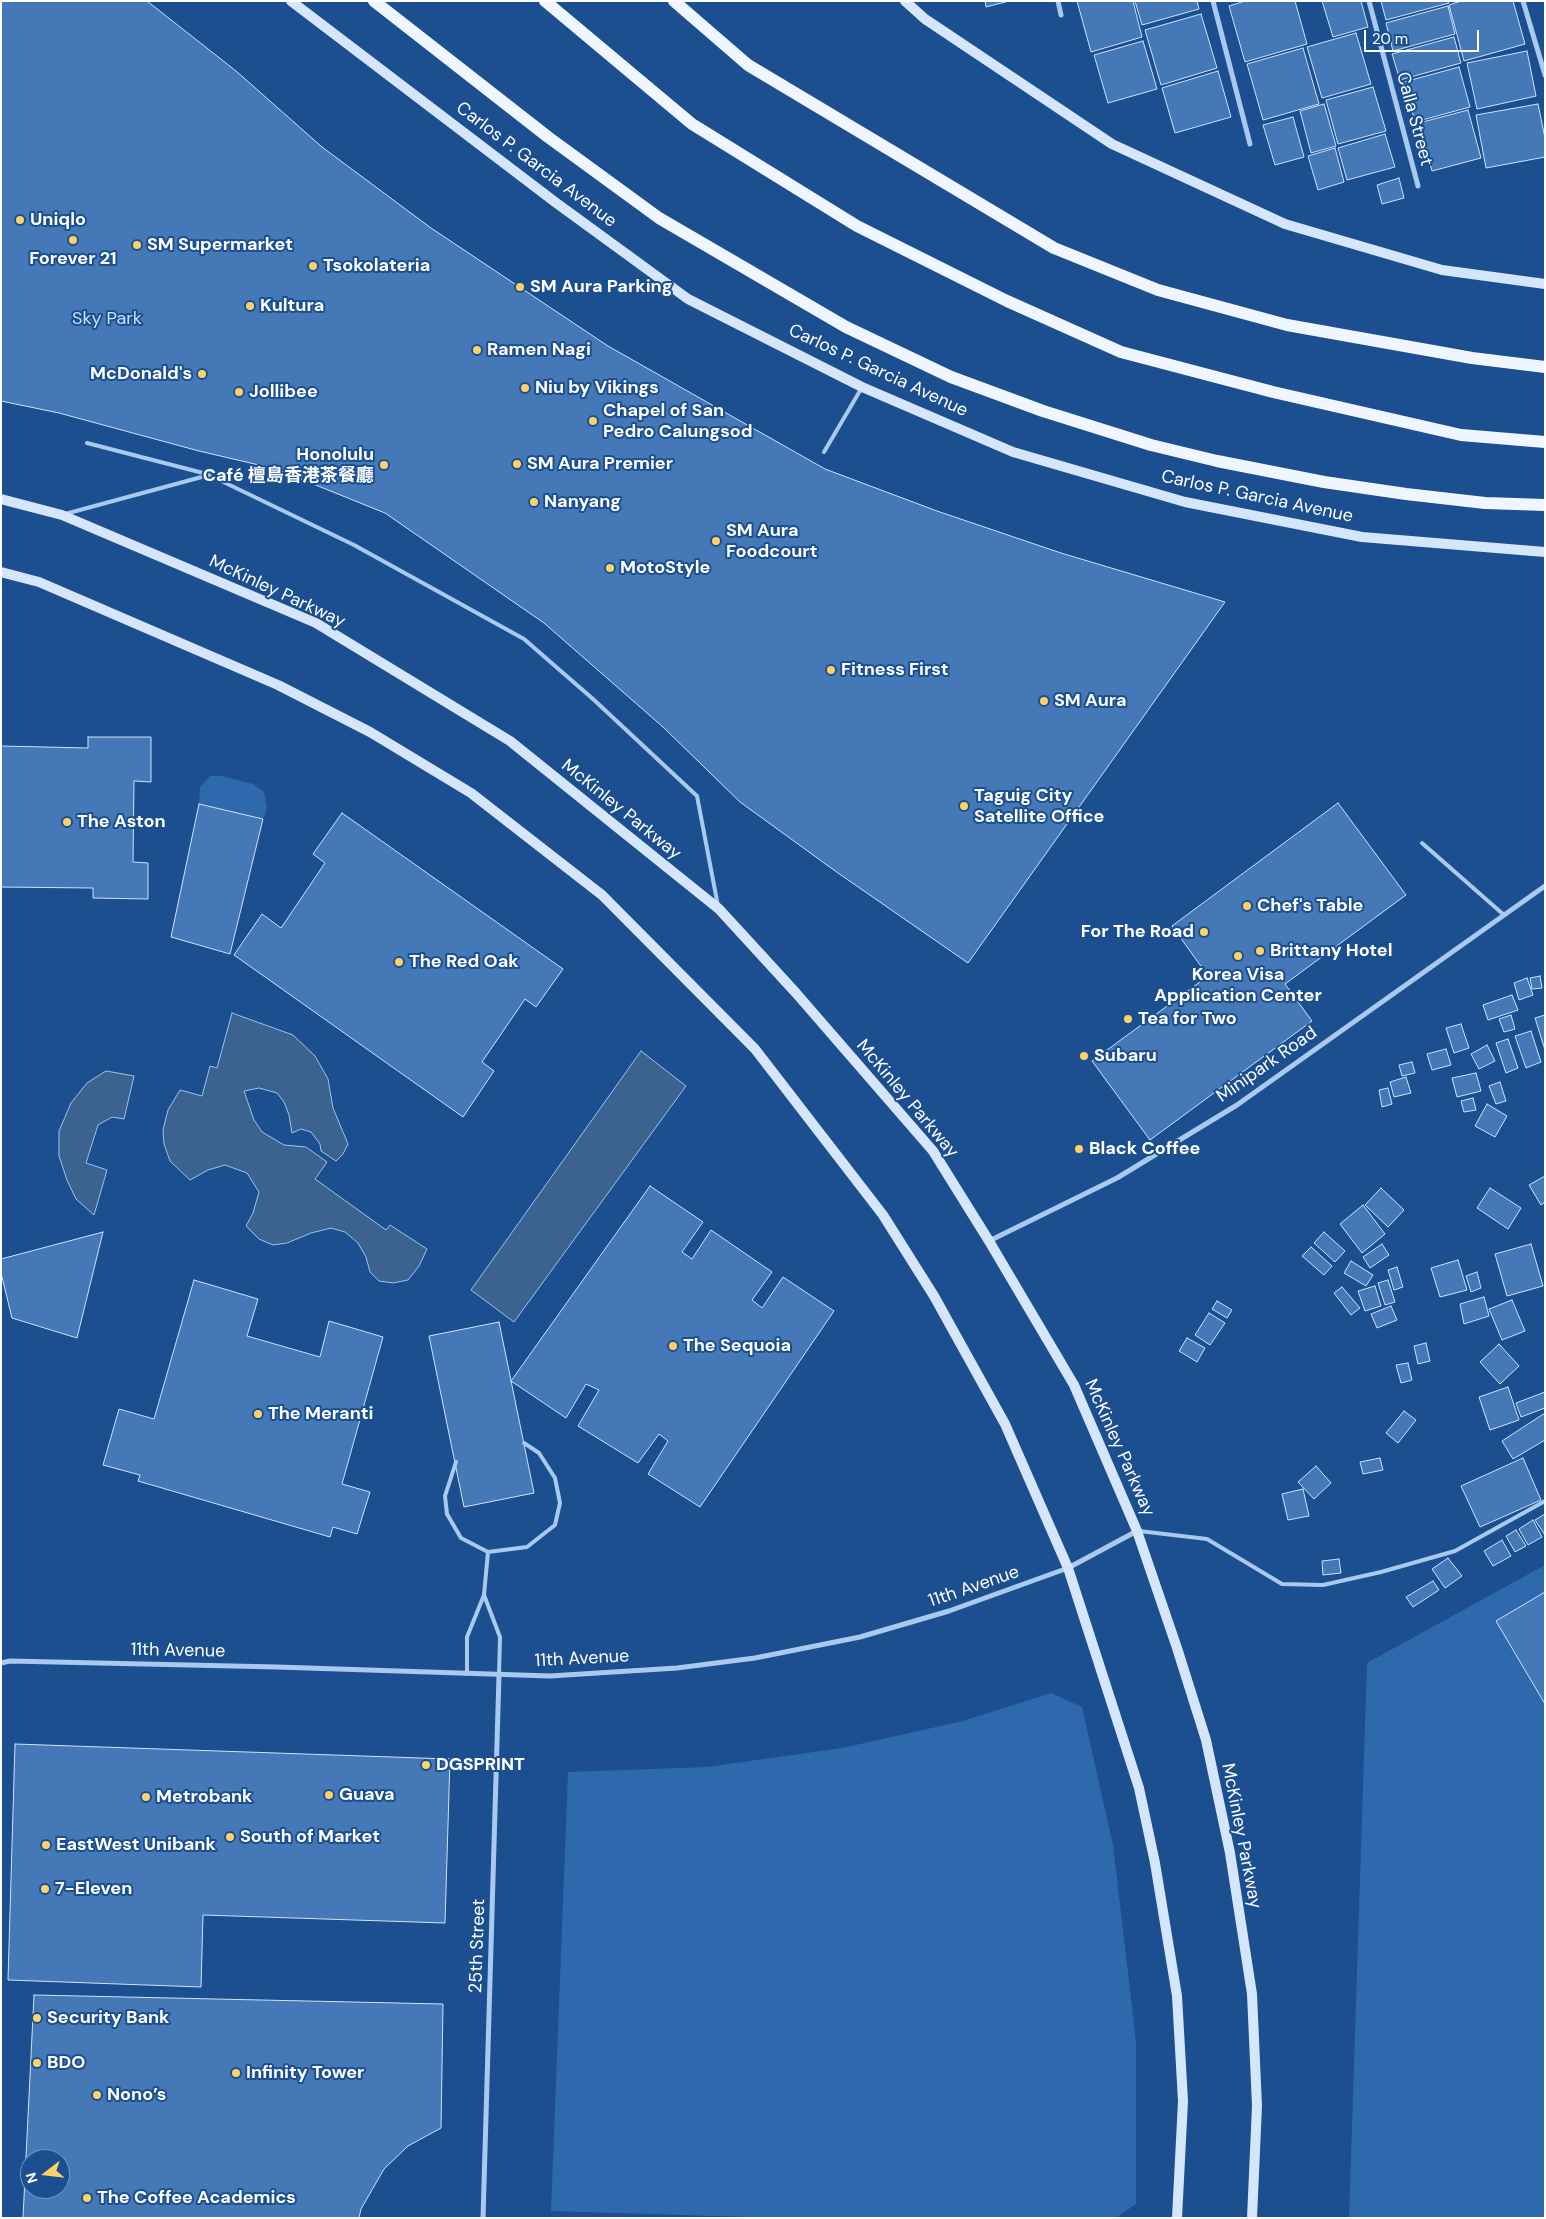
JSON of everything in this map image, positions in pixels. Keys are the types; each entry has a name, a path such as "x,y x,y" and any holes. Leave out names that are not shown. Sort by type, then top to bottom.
{"main road":[{"name":"Carlos P. Garcia Avenue","path":"291,1 555,202 688,299 862,387 1013,452 1186,502 1362,536 1545,552"},
{"path":"374,1 540,132 659,218 846,327 951,377 1043,411 1151,445 1217,461 1324,482 1406,494 1485,503 1545,506"},
{"path":"545,1 692,124 857,226 1007,301 1121,352 1273,392 1461,435 1545,442"},
{"path":"674,1 748,65 1054,248 1158,290 1287,325 1472,358 1545,367"},
{"path":"905,1 925,19 1112,144 1285,224 1442,270 1545,284"},
{"name":"McKinley Parkway","path":"1,499 62,514 316,623 510,741 719,909 796,993 933,1151 990,1241 1074,1385 1137,1531 1206,1740 1230,1853 1252,1994 1257,2106 1252,2218"},
{"path":"1,572 48,585 278,685 370,732 471,793 602,894 755,1049 883,1215 934,1296 1005,1424 1068,1568 1139,1788 1155,1864 1177,1996 1183,2101 1177,2218"}],"street":[{"path":"1058,1 1062,15"},
{"path":"1213,1 1250,144"},
{"name":"Calla Street","path":"1369,1 1418,186"},
{"path":"1523,1 1545,75"},
{"name":"Minipark Road","path":"990,1241 1117,1178 1237,1105 1545,886"},
{"name":"11th Avenue","path":"2,1661 277,1667 550,1676 678,1668 755,1658 860,1637 949,1611 1068,1568 1137,1531"},
{"name":"25th Street","path":"483,2218 499,1675"}],"lane":[{"path":"824,452 862,387"},
{"path":"88,443 210,475 354,545 524,639 593,699 697,796 719,909"},
{"path":"62,514 210,475"},
{"path":"1422,843 1504,915"},
{"path":"456,1462 445,1496 448,1514 462,1538 488,1552 527,1547 555,1525 560,1503 555,1478 539,1453 524,1443"},
{"path":"1137,1531 1174,1534 1207,1540 1282,1584 1323,1585 1381,1572 1455,1551 1545,1501"},
{"path":"468,1674 467,1636 484,1594 488,1552"},
{"path":"484,1594 500,1638 499,1675"}],"shaded area":[{"path":"210,776 222,776 253,784 264,792 267,809 263,819 199,804 200,787"},
{"path":"232,1013 293,1035 315,1056 328,1079 333,1108 348,1144 343,1154 336,1161 321,1151 320,1144 311,1132 301,1129 292,1133 289,1115 284,1102 277,1093 259,1088 244,1091 254,1120 262,1132 284,1145 306,1147 327,1162 315,1179 386,1230 390,1225 427,1249 419,1266 408,1280 393,1283 379,1281 370,1272 366,1257 358,1243 345,1232 331,1228 311,1233 287,1243 273,1245 259,1239 246,1226 253,1213 259,1192 247,1173 225,1165 208,1170 190,1180 170,1161 164,1144 163,1130 168,1110 180,1090 202,1096 210,1066 217,1068"},
{"path":"641,1051 686,1086 514,1322 471,1290"},
{"path":"106,1071 134,1076 124,1119 112,1117 98,1125 86,1163 107,1170 94,1215 76,1199 67,1180 59,1156 59,1131 71,1103 87,1083"},
{"path":"1545,1565 1545,2218 1349,2218 1367,1663"},
{"path":"1051,1693 1082,1707 1113,1845 1136,2041 1136,2204 1116,2218 779,2218 551,2211 568,1772 707,1767 842,1748 963,1721"}],"building":[{"path":"1,1 147,1 236,71 322,147 431,228 608,346 825,469 937,511 1061,553 1225,602 968,963 740,802 663,727 544,623 385,513 276,469 199,451 59,413 1,401"},
{"path":"985,1 1009,1 986,7"},
{"path":"1077,1 1133,1 1142,37 1091,52"},
{"path":"1135,1 1197,1 1199,9 1142,25"},
{"path":"1245,1 1295,1 1307,44 1245,62 1229,6"},
{"path":"1322,1 1361,1 1368,27 1333,37"},
{"path":"1381,1 1448,1 1449,3 1386,20"},
{"path":"1461,1 1513,1 1525,44 1464,61 1449,5"},
{"path":"1448,6 1455,34 1393,51 1386,23"},
{"path":"1201,14 1217,68 1161,85 1145,30"},
{"path":"1356,33 1371,84 1322,98 1307,47"},
{"path":"1454,37 1461,63 1400,80 1392,54"},
{"path":"1143,41 1157,89 1108,103 1094,55"},
{"path":"1303,48 1319,104 1263,120 1247,64"},
{"path":"1527,51 1536,96 1477,109 1467,63"},
{"path":"1459,67 1470,107 1415,122 1404,82"},
{"path":"1218,71 1231,117 1175,133 1162,88"},
{"path":"1373,87 1386,131 1338,144 1326,100"},
{"path":"1324,104 1336,146 1311,153 1300,111"},
{"path":"1538,104 1545,138 1545,157 1486,168 1476,115"},
{"path":"1468,110 1481,158 1432,171 1419,123"},
{"path":"1293,117 1304,157 1275,165 1263,125"},
{"path":"1385,134 1395,167 1347,180 1338,148"},
{"path":"1335,148 1344,182 1318,190 1308,156"},
{"path":"1399,178 1404,198 1382,204 1377,185"},
{"name":"The Aston","path":"88,737 151,737 151,782 134,781 133,862 148,863 148,899 93,898 93,888 1,887 1,746 88,748"},
{"name":"Brittany Hotel","path":"1338,803 1406,895 1285,984 1312,1021 1150,1140 1092,1061 1208,976 1172,926"},
{"path":"199,804 263,819 230,954 171,937"},
{"name":"The Red Oak","path":"342,813 563,969 536,1007 525,999 482,1062 494,1071 463,1117 234,955 262,914 281,928 325,863 313,854"},
{"path":"1540,976 1542,988 1532,989 1530,978"},
{"path":"1527,978 1533,995 1519,1000 1514,983"},
{"path":"1512,995 1518,1010 1488,1020 1483,1005"},
{"path":"1511,1015 1515,1029 1504,1032 1499,1019"},
{"path":"1545,1015 1545,1050 1535,1018"},
{"path":"1461,1024 1469,1048 1454,1053 1446,1028"},
{"path":"1531,1031 1541,1062 1526,1068 1515,1036"},
{"path":"1508,1039 1518,1068 1506,1073 1496,1043"},
{"path":"1487,1045 1495,1061 1479,1069 1471,1054"},
{"path":"1446,1049 1451,1065 1432,1070 1427,1054"},
{"path":"1412,1062 1415,1073 1402,1076 1399,1065"},
{"path":"1476,1073 1481,1091 1457,1097 1452,1078"},
{"path":"1406,1077 1411,1093 1394,1097 1390,1082"},
{"path":"1500,1082 1506,1101 1496,1104 1489,1086"},
{"path":"1388,1088 1392,1104 1382,1107 1379,1090"},
{"path":"1473,1098 1476,1110 1464,1112 1461,1101"},
{"path":"1487,1104 1507,1116 1495,1137 1475,1126"},
{"path":"1545,1176 1545,1202 1541,1205 1529,1185"},
{"name":"The Sequoia","path":"650,1186 703,1222 682,1252 692,1259 711,1230 772,1272 752,1300 762,1308 783,1277 834,1311 700,1507 648,1474 668,1441 659,1434 638,1463 578,1426 599,1390 586,1384 566,1418 511,1381"},
{"path":"1381,1188 1404,1210 1388,1227 1365,1205"},
{"path":"1490,1188 1521,1208 1508,1229 1477,1208"},
{"path":"1363,1205 1385,1234 1362,1253 1340,1224"},
{"path":"103,1232 77,1338 12,1318 1,1273 1,1259"},
{"path":"1324,1232 1345,1251 1335,1262 1314,1243"},
{"path":"1382,1244 1389,1255 1370,1268 1363,1257"},
{"path":"1531,1244 1543,1286 1507,1296 1495,1254"},
{"path":"1311,1247 1332,1266 1324,1275 1302,1256"},
{"path":"1458,1260 1467,1290 1440,1297 1431,1268"},
{"path":"1351,1261 1373,1275 1366,1286 1344,1273"},
{"path":"1397,1267 1403,1287 1394,1290 1388,1270"},
{"path":"1477,1272 1481,1288 1471,1292 1466,1276"},
{"name":"The Meranti","path":"194,1280 258,1299 247,1336 320,1357 329,1321 383,1337 342,1484 370,1492 357,1534 333,1527 330,1537 138,1481 140,1475 103,1465 119,1409 154,1419"},
{"path":"1388,1280 1395,1302 1385,1305 1378,1283"},
{"path":"1375,1286 1381,1306 1365,1311 1358,1291"},
{"path":"1342,1287 1360,1308 1351,1315 1334,1293"},
{"path":"1484,1297 1489,1316 1464,1324 1460,1304"},
{"path":"1512,1300 1525,1331 1502,1340 1489,1309"},
{"path":"1217,1301 1232,1310 1227,1318 1212,1309"},
{"path":"1391,1306 1397,1320 1377,1328 1371,1314"},
{"path":"1209,1313 1225,1323 1210,1345 1195,1335"},
{"path":"499,1322 534,1493 464,1507 429,1336"},
{"path":"1187,1338 1205,1348 1197,1362 1179,1351"},
{"path":"1426,1343 1430,1361 1418,1364 1414,1346"},
{"path":"1499,1344 1519,1366 1500,1384 1480,1362"},
{"path":"1408,1363 1412,1380 1401,1383 1396,1365"},
{"path":"1508,1387 1519,1420 1490,1430 1479,1397"},
{"path":"1545,1392 1545,1408 1521,1417 1516,1403"},
{"path":"1404,1411 1416,1420 1398,1443 1386,1433"},
{"path":"1545,1413 1545,1440 1513,1459 1502,1441"},
{"path":"1380,1458 1383,1470 1363,1474 1360,1462"},
{"path":"1523,1458 1541,1500 1480,1527 1461,1486"},
{"path":"1316,1466 1331,1483 1314,1499 1298,1482"},
{"path":"1303,1489 1309,1516 1288,1520 1282,1494"},
{"path":"1545,1514 1545,1535 1535,1520"},
{"path":"1533,1520 1542,1537 1528,1545 1519,1529"},
{"path":"1516,1530 1526,1546 1515,1552 1506,1536"},
{"path":"1502,1540 1511,1556 1493,1566 1484,1551"},
{"path":"1448,1558 1462,1576 1445,1588 1432,1569"},
{"path":"1339,1559 1341,1573 1323,1575 1322,1561"},
{"path":"1433,1581 1439,1590 1413,1607 1406,1597"},
{"path":"1545,1592 1545,1704 1496,1621"},
{"name":"South of Market","path":"15,1744 450,1759 445,1923 203,1915 201,1987 8,1980"},
{"name":"Infinity Tower","path":"34,1995 443,2004 441,2128 408,2146 384,2169 361,2209 359,2218 23,2218 24,2199 70,2199 70,2149 26,2149"}],"place":[{"name":"Uniqlo","path":"20,220"},
{"name":"Forever 21","path":"73,240"},
{"name":"SM Supermarket","path":"137,245"},
{"name":"Tsokolateria","path":"313,266"},
{"name":"SM Aura Parking","path":"520,287"},
{"name":"Kultura","path":"250,306"},
{"name":"Ramen Nagi","path":"477,350"},
{"name":"McDonald's","path":"202,374"},
{"name":"Niu by Vikings","path":"525,388"},
{"name":"Jollibee","path":"239,392"},
{"name":"Chapel of San Pedro Calungsod","path":"593,421"},
{"name":"SM Aura Premier","path":"517,464"},
{"name":"Honolulu Café 檀島香港茶餐廳","path":"384,465"},
{"name":"Nanyang","path":"534,502"},
{"name":"SM Aura Foodcourt","path":"716,541"},
{"name":"MotoStyle","path":"610,568"},
{"name":"Fitness First","path":"831,670"},
{"name":"SM Aura","path":"1044,701"},
{"name":"Taguig City Satellite Office","path":"964,806"},
{"name":"The Aston","path":"67,822"},
{"name":"Chef's Table","path":"1247,906"},
{"name":"For The Road","path":"1204,932"},
{"name":"Brittany Hotel","path":"1260,951"},
{"name":"Korea Visa Application Center","path":"1238,956"},
{"name":"The Red Oak","path":"399,962"},
{"name":"Tea for Two","path":"1128,1019"},
{"name":"Subaru","path":"1084,1056"},
{"name":"Black Coffee","path":"1079,1149"},
{"name":"The Sequoia","path":"673,1346"},
{"name":"The Meranti","path":"258,1414"},
{"name":"DGSPRINT","path":"426,1765"},
{"name":"Guava","path":"329,1795"},
{"name":"Metrobank","path":"146,1797"},
{"name":"South of Market","path":"230,1837"},
{"name":"EastWest Unibank","path":"46,1845"},
{"name":"7-Eleven","path":"45,1889"},
{"name":"Security Bank","path":"37,2018"},
{"name":"BDO","path":"37,2063"},
{"name":"Infinity Tower","path":"236,2073"},
{"name":"Nono’s","path":"97,2095"},
{"name":"The Coffee Academics","path":"87,2198"}],"park label":[{"name":"Sky Park","path":"107,319"}]}
